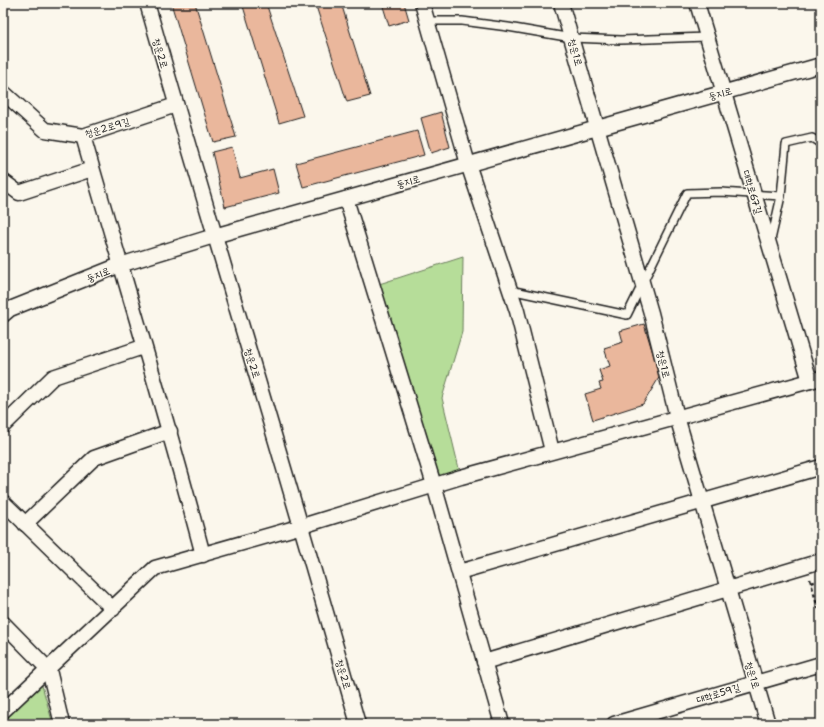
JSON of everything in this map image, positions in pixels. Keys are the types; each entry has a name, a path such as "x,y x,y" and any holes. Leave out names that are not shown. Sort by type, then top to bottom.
{"street":[{"name":"청운2로","path":"147,3 214,236 302,526 358,724"},
{"path":"422,3 468,164 517,312 552,451"},
{"name":"청운1로","path":"561,3 642,283 677,417 768,723"},
{"name":"대학로67길","path":"697,3 770,246 816,379"},
{"name":"둥지로","path":"5,309 120,265 214,236 821,65"},
{"name":"청운2로9길","path":"3,92 46,130 82,136 176,105"},
{"path":"82,136 143,347 170,431 203,555"},
{"path":"3,181 19,192 92,169"},
{"path":"346,199 434,486 502,724"},
{"path":"3,426 53,377 143,347"},
{"path":"3,711 49,670 155,568 302,526 552,451 816,379"},
{"path":"25,524 94,458 170,431"},
{"path":"459,572 821,467"},
{"path":"3,502 113,609"},
{"path":"484,662 821,561"},
{"path":"3,623 49,670 62,724"},
{"name":"대학로59길","path":"614,724 630,722 755,682 821,664"}],"lane":[{"path":"427,21 462,21 572,38 621,40 707,37"},
{"path":"770,246 781,196 786,144 812,138 821,144"},
{"path":"510,290 627,315 687,193 721,192 781,196"}],"path":[{"path":"806,565 818,608 821,608"},
{"path":"811,583 821,580"}],"green space":[{"path":"463,257 462,332 442,398 461,477 434,485 373,286"},
{"path":"41,682 53,724 3,724 3,716"}],"building":[{"path":"171,3 195,3 236,137 213,142"},
{"path":"242,3 266,3 303,116 279,123"},
{"path":"315,3 341,3 370,96 347,102"},
{"path":"382,3 404,3 409,20 389,26"},
{"path":"441,112 450,147 431,153 421,118"},
{"path":"417,131 424,155 303,187 296,163"},
{"path":"232,147 240,178 273,169 279,193 225,207 212,152"},
{"path":"644,324 660,376 643,404 593,420 585,394 601,389 599,383 603,382 599,370 610,366 604,348 623,342 620,331"}]}
